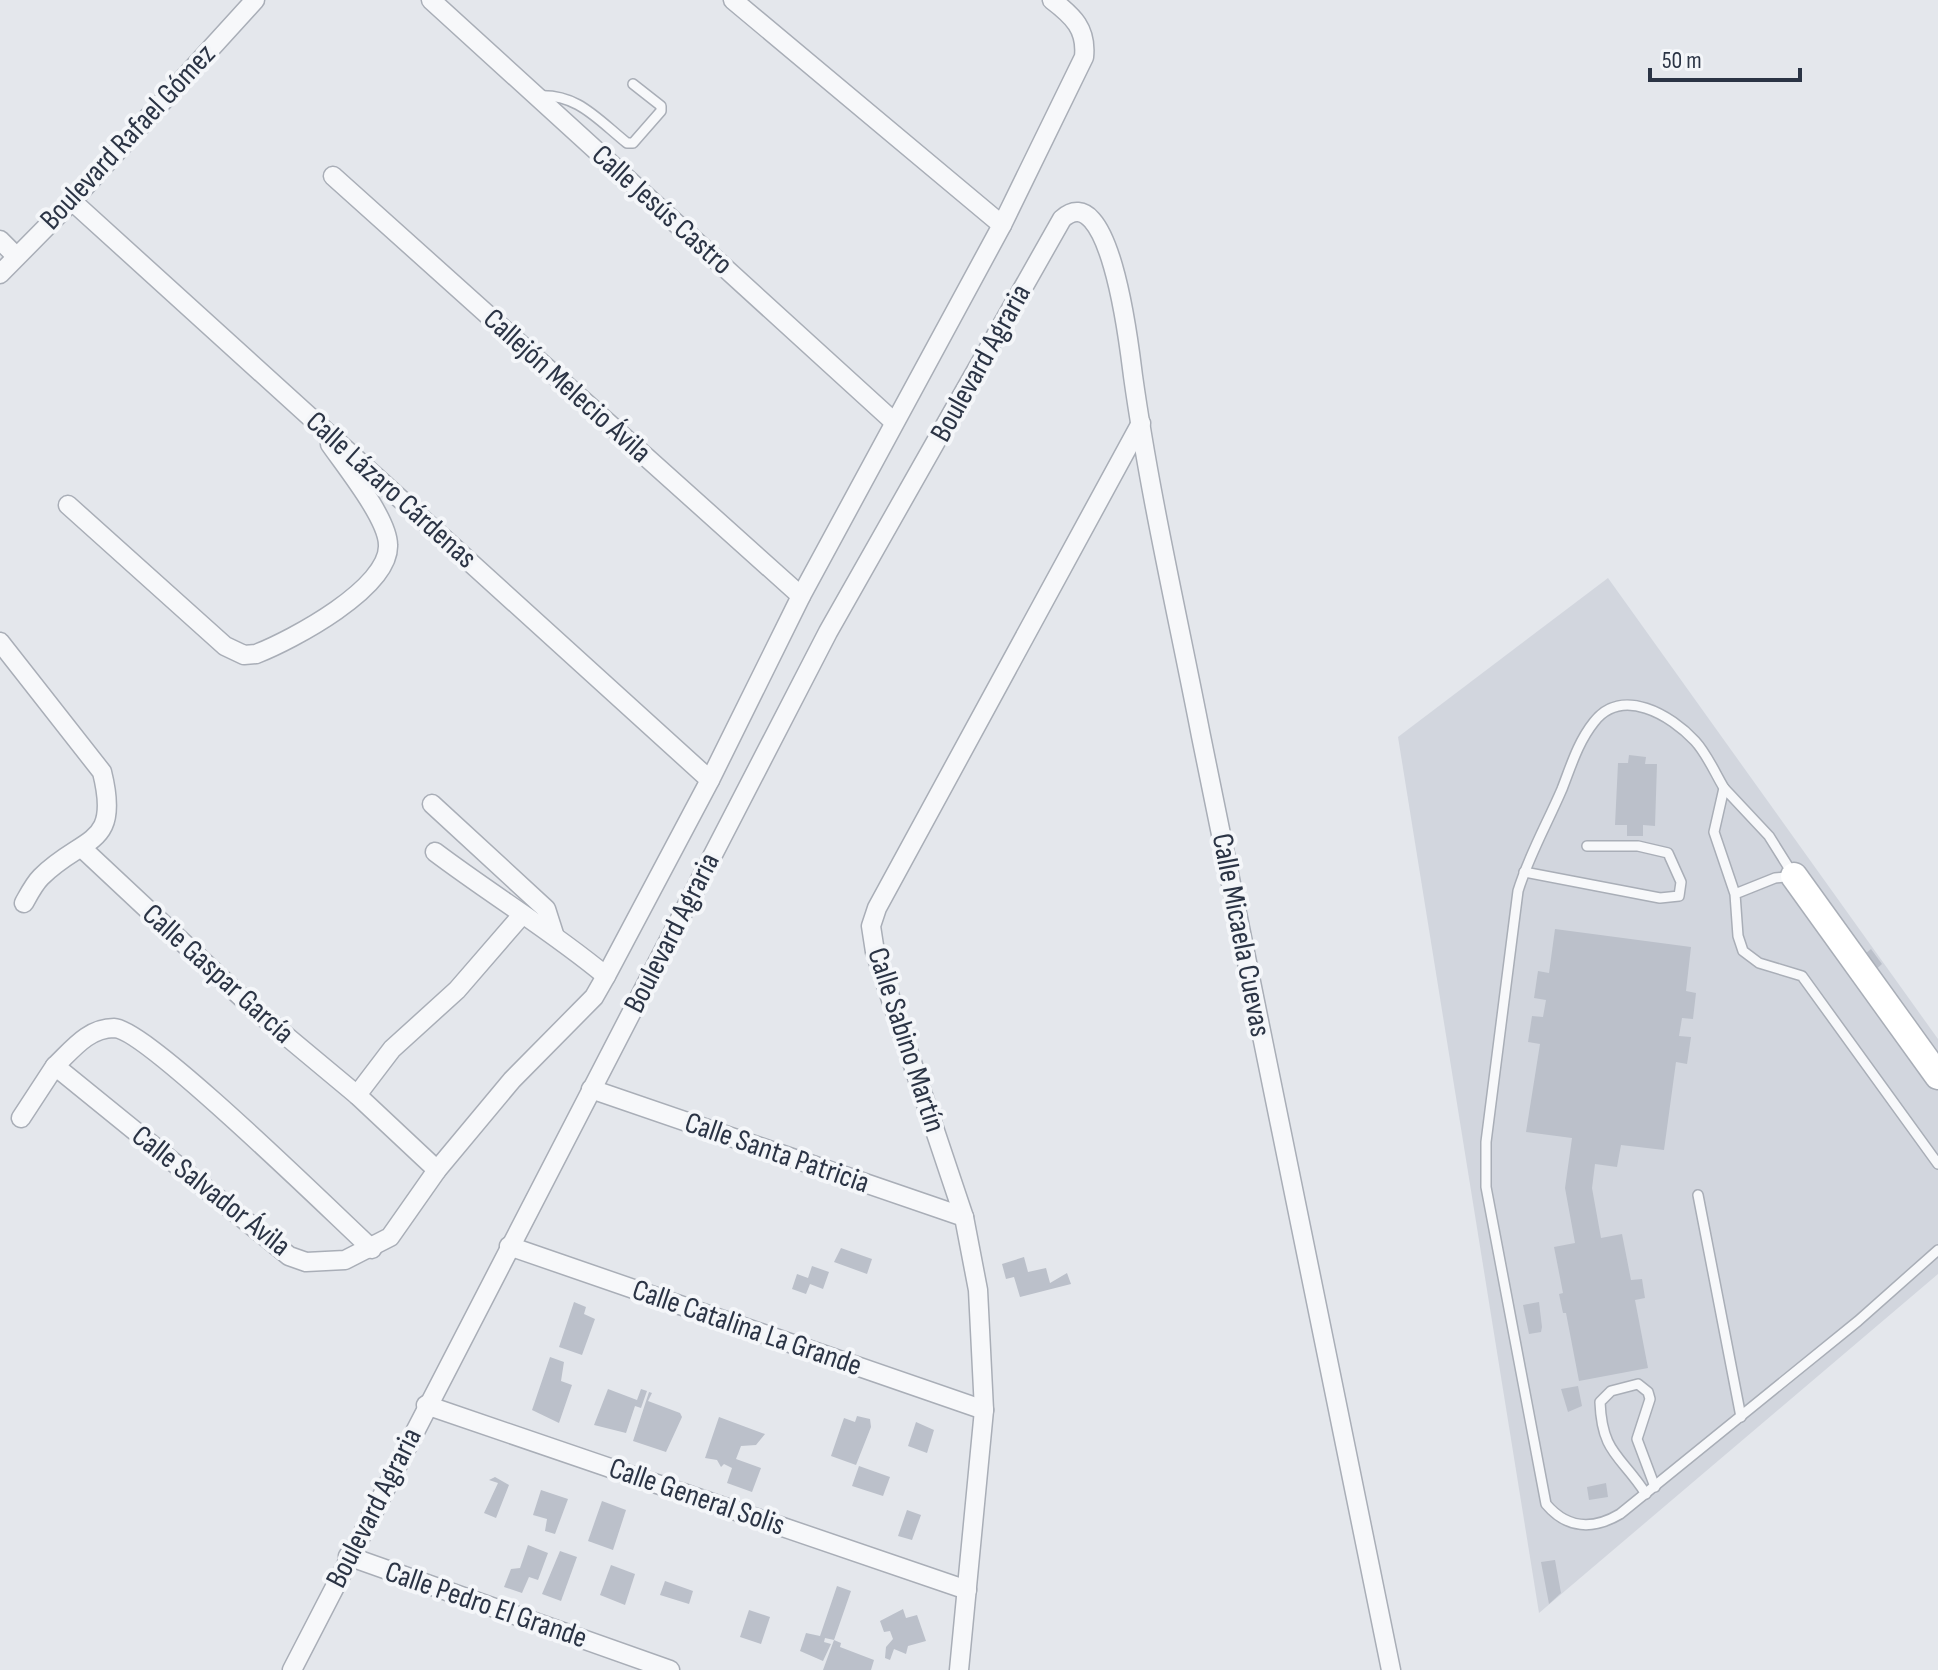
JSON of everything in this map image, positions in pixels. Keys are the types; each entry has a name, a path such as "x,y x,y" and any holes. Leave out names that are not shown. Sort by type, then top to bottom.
{"street":[{"name":"Boulevard Rafael Gómez","path":"0,274 72,201 255,0"},
{"name":"Calle Jesús Castro","path":"431,0 893,421"},
{"path":"733,0 1002,225"},
{"name":"Boulevard Agraria","path":"710,780 801,596 893,421 919,382 1002,225 1084,57 1086,40 1080,25 1052,0"},
{"name":"Callejón Melecio Ávila","path":"333,176 801,596"},
{"name":"Calle Lázaro Cárdenas","path":"72,201 710,780"},
{"name":"Boulevard Agraria","path":"292,1670 348,1556 828,632 1062,219 1068,213 1077,213"},
{"name":"Calle Micaela Cuevas","path":"1077,213 1088,216 1099,227 1121,291 1141,423 1243,954 1391,1670"},
{"path":"0,240 16,256"},
{"path":"68,505 225,646 244,655 256,654 359,595 375,581 386,563 389,543 380,521 316,422"},
{"name":"Calle Sabino Martín","path":"959,1670 984,1410 978,1290 964,1217 875,952 871,926 877,908 1008,661 1141,423"},
{"path":"0,642 102,772 109,812 100,833 83,849 40,878 24,903"},
{"name":"Calle Salvador Ávila","path":"55,1066 289,1256 321,1263 345,1260 372,1249 390,1237 437,1170 512,1080 594,997 710,780"},
{"path":"432,804 546,909 554,934"},
{"name":"Calle Gaspar García","path":"83,849 255,1010 357,1095 437,1170"},
{"path":"435,852 521,916 554,934 606,976"},
{"path":"1794,876 1938,1076"},
{"path":"357,1095 392,1049 457,990 521,916"},
{"path":"21,1118 55,1066 83,1039 100,1030 131,1032 210,1098 372,1249"},
{"name":"Calle Santa Patricia","path":"591,1089 964,1217"},
{"name":"Calle Catalina La Grande","path":"509,1246 984,1410"},
{"name":"Calle General Solis","path":"426,1405 967,1590"},
{"name":"Calle Pedro El Grande","path":"348,1556 670,1670"}],"lane":[{"path":"537,96 559,94 574,101 627,143 633,143 661,111 661,106 633,84"},
{"path":"1735,894 1775,878 1794,876 1769,836 1724,788 1696,743 1673,721 1633,704 1616,707 1596,719 1583,739 1518,891 1486,1142 1486,1187 1498,1265 1546,1504 1563,1519 1596,1526 1620,1514 1741,1417 1938,1250"},
{"path":"1724,788 1714,832 1735,894 1738,936 1743,951 1759,963 1802,976 1938,1164"},
{"path":"1524,872 1660,898 1679,896 1681,882 1668,853 1638,846 1587,846"},
{"path":"1698,1195 1741,1417"},
{"path":"1646,1494 1631,1471 1609,1450 1600,1407 1606,1393 1638,1384 1648,1392 1650,1399 1637,1439 1655,1487"}],"shaded area":[{"path":"1608,578 1938,1039 1938,1274 1539,1613 1398,737"}],"building":[{"path":"1629,755 1646,757 1645,764 1657,764 1655,826 1643,825 1643,836 1627,836 1627,825 1615,825 1618,763 1628,763"},
{"path":"1555,929 1691,947 1686,991 1696,993 1693,1019 1682,1018 1679,1036 1691,1037 1687,1064 1676,1062 1664,1150 1621,1145 1617,1167 1595,1164 1592,1188 1601,1238 1622,1234 1631,1280 1642,1279 1645,1298 1635,1300 1648,1368 1579,1381 1566,1313 1563,1313 1559,1294 1563,1293 1554,1247 1575,1243 1565,1188 1572,1138 1526,1132 1540,1044 1528,1042 1532,1016 1543,1017 1546,1000 1534,998 1538,971 1549,973"},
{"path":"1871,949 1882,964 1873,972 1861,957"},
{"path":"841,1248 872,1259 867,1274 834,1262"},
{"path":"1024,1257 1028,1272 1046,1268 1050,1283 1067,1273 1071,1284 1020,1297 1014,1277 1006,1279 1002,1264"},
{"path":"812,1266 829,1272 823,1289 810,1284 806,1294 792,1289 797,1274 808,1278"},
{"path":"574,1302 586,1307 584,1314 595,1319 582,1355 559,1347"},
{"path":"1539,1302 1541,1332 1529,1334 1523,1305"},
{"path":"550,1357 564,1362 561,1381 572,1385 559,1423 532,1410"},
{"path":"1578,1386 1582,1406 1568,1412 1561,1389"},
{"path":"608,1389 637,1400 641,1389 647,1391 641,1408 635,1406 626,1433 594,1425"},
{"path":"649,1392 652,1393 648,1401 680,1413 682,1417 666,1452 633,1441"},
{"path":"857,1416 870,1419 871,1427 856,1465 831,1456 844,1418 855,1422"},
{"path":"719,1417 765,1434 756,1445 741,1446 736,1459 761,1468 752,1492 727,1483 732,1468 724,1464 721,1467 717,1460 705,1458"},
{"path":"916,1422 934,1430 927,1453 908,1446"},
{"path":"859,1466 890,1477 883,1496 852,1486"},
{"path":"495,1477 509,1485 496,1518 484,1513 498,1483 489,1480"},
{"path":"1606,1483 1608,1497 1589,1500 1587,1487"},
{"path":"541,1490 568,1499 555,1534 545,1531 547,1519 533,1515"},
{"path":"602,1501 626,1510 613,1550 588,1541"},
{"path":"907,1510 921,1515 912,1540 898,1536"},
{"path":"528,1545 548,1553 538,1580 529,1577 522,1593 504,1587 511,1569 520,1568"},
{"path":"560,1551 577,1557 561,1601 542,1594"},
{"path":"1555,1560 1561,1593 1549,1604 1541,1562"},
{"path":"611,1565 635,1574 625,1605 600,1595"},
{"path":"665,1581 693,1591 689,1604 660,1595"},
{"path":"837,1586 851,1591 834,1640 825,1638 824,1642 831,1644 823,1661 800,1651 806,1633 820,1636"},
{"path":"903,1609 906,1618 917,1615 926,1641 908,1646 906,1654 894,1649 890,1660 885,1658 886,1647 893,1639 890,1631 884,1632 880,1621"},
{"path":"749,1610 770,1617 761,1644 740,1637"},
{"path":"834,1640 841,1643 840,1647 874,1660 871,1670 823,1670"}]}
